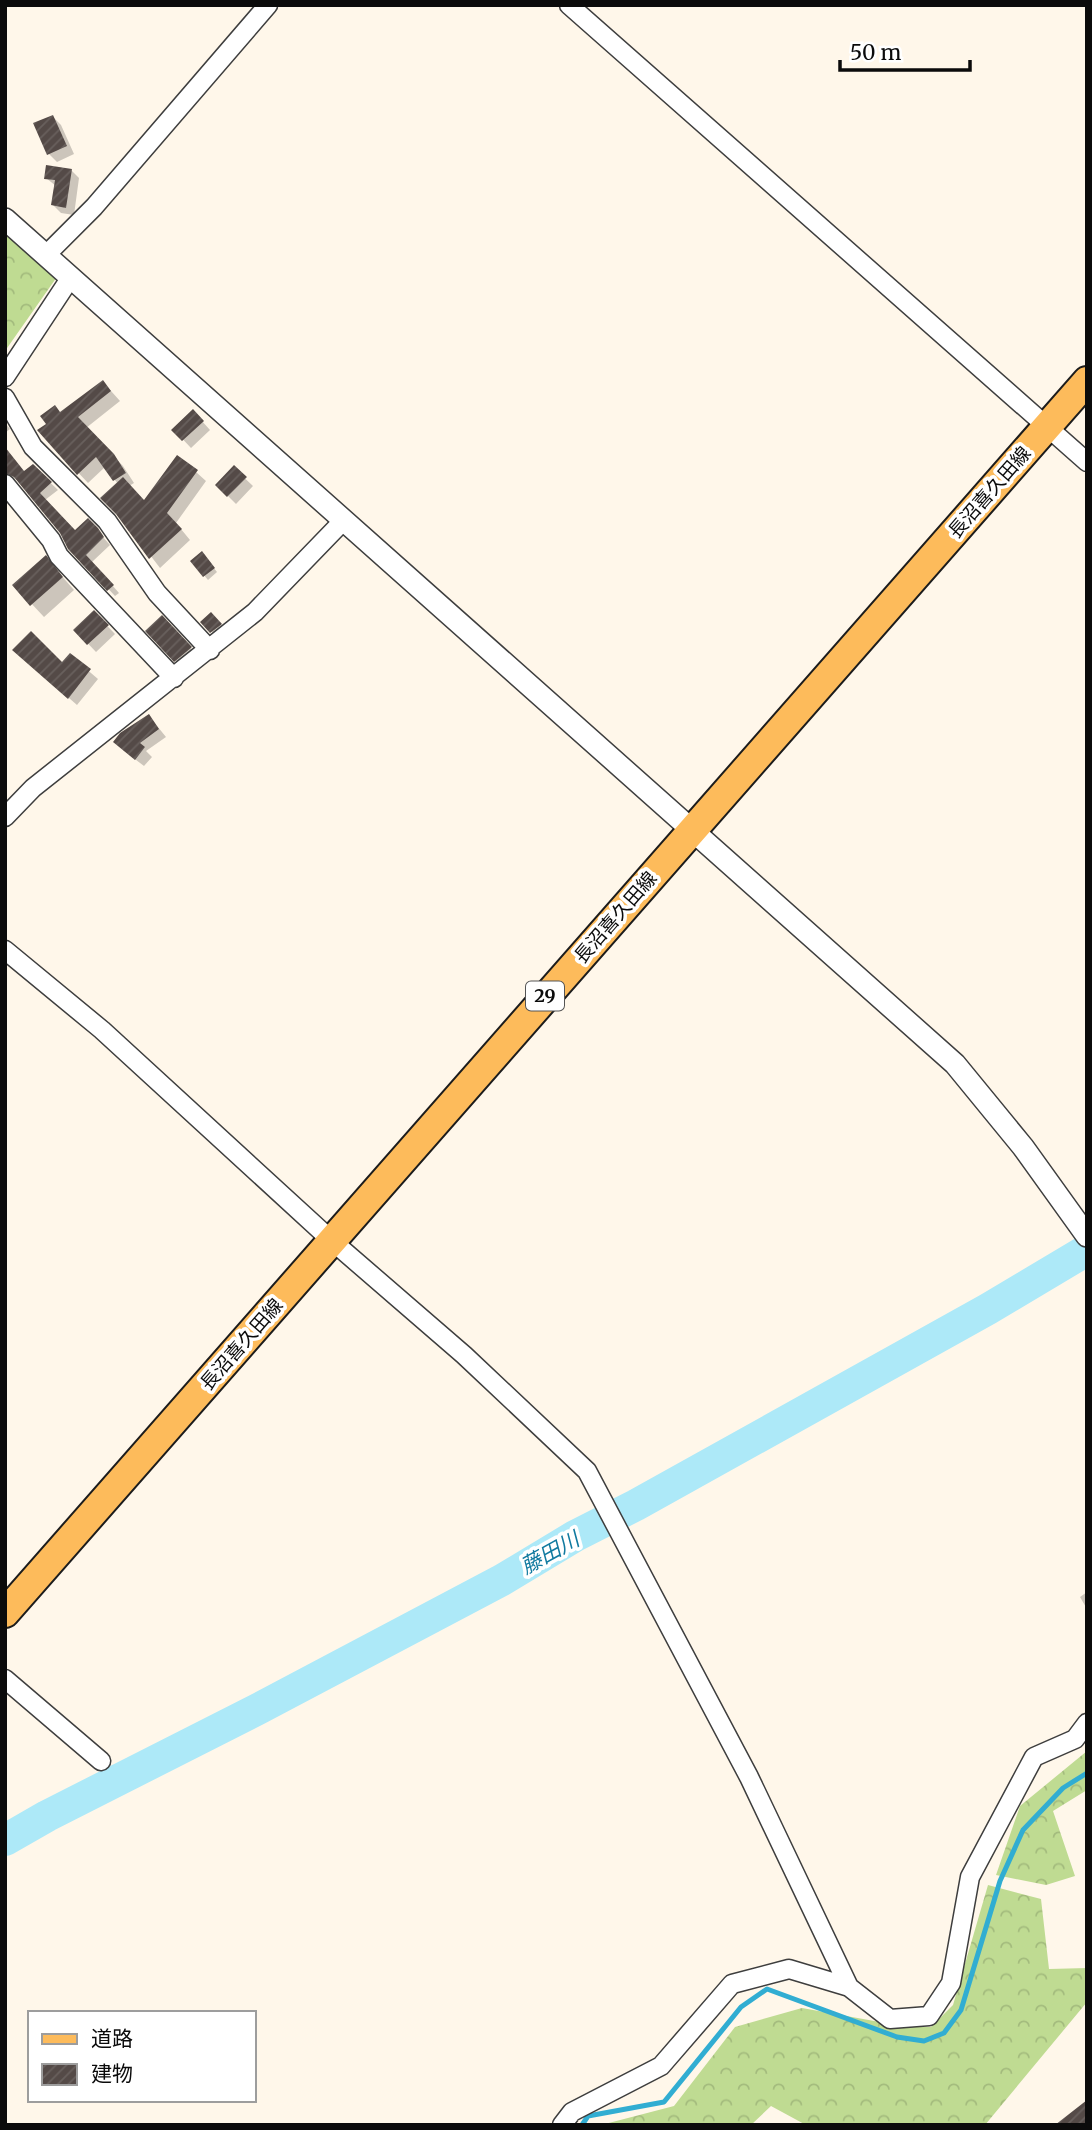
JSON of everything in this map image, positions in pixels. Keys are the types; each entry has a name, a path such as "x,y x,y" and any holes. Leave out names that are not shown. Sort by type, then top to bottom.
{"main road":[{"name":"長沼喜久田線","path":"5,1613 1087,381"}],"street":[{"path":"47,254 94,207 268,5"},
{"path":"569,5 1087,462"},
{"path":"5,219 955,1064 995,1110 1087,1237"},
{"path":"5,376 71,277"},
{"path":"5,398 33,447 107,521 157,593 210,650"},
{"path":"5,484 51,540 59,556 174,678"},
{"path":"5,817 33,788 255,612 344,520"},
{"path":"5,950 102,1030 331,1240 464,1355 587,1471 749,1777 849,1987"},
{"path":"5,1679 100,1761"},
{"path":"562,2125 572,2112 661,2066 732,1984 789,1969 849,1987 890,2019 929,2017 951,1983 970,1877 1034,1757 1075,1739 1087,1723"}],"green space":[{"path":"5,228 59,274 5,351"},
{"path":"1087,1751 1087,1790 1053,1811 1075,1876 1046,1885 996,1875 1020,1806"},
{"path":"988,1885 1041,1899 1049,1969 1087,1968 1087,2002 985,2125 806,2125 771,2106 751,2125 601,2125 674,2106 735,2027 802,2008 902,2026 931,2027 953,2005"}],"building":[{"path":"53,115 67,146 47,155 33,123"},
{"path":"46,165 72,169 66,208 51,205 55,180 44,179"},
{"path":"103,380 111,391 78,417 114,454 126,473 113,481 96,457 77,475 37,430 46,424 40,416 55,405 60,412"},
{"path":"193,409 204,421 182,441 171,430"},
{"path":"5,447 24,471 33,464 52,482 40,493 75,530 88,518 98,528 104,537 86,555 114,585 107,591 68,549 60,533 14,477 5,473"},
{"path":"177,455 198,470 167,513 182,529 149,559 116,514 100,498 123,477 144,500"},
{"path":"234,465 247,477 227,497 215,485"},
{"path":"202,551 215,568 203,577 190,561"},
{"path":"46,555 63,577 30,606 12,585"},
{"path":"94,610 109,625 87,645 73,630"},
{"path":"211,612 222,624 210,633 200,622"},
{"path":"162,615 192,647 174,662 145,631"},
{"path":"31,631 62,662 70,653 91,669 68,699 12,650"},
{"path":"149,714 159,729 140,743 145,747 135,760 113,742 120,733"},
{"path":"1087,2100 1087,2125 1055,2125"}],"waterway":[{"name":"藤田川","path":"5,1840 502,1580 575,1536 636,1505 988,1309 1087,1250"},
{"path":"582,2125 588,2116 664,2102 741,2007 767,1989 897,2037 924,2041 944,2033 961,2010 1000,1881 1023,1830 1063,1788 1087,1773"}]}
